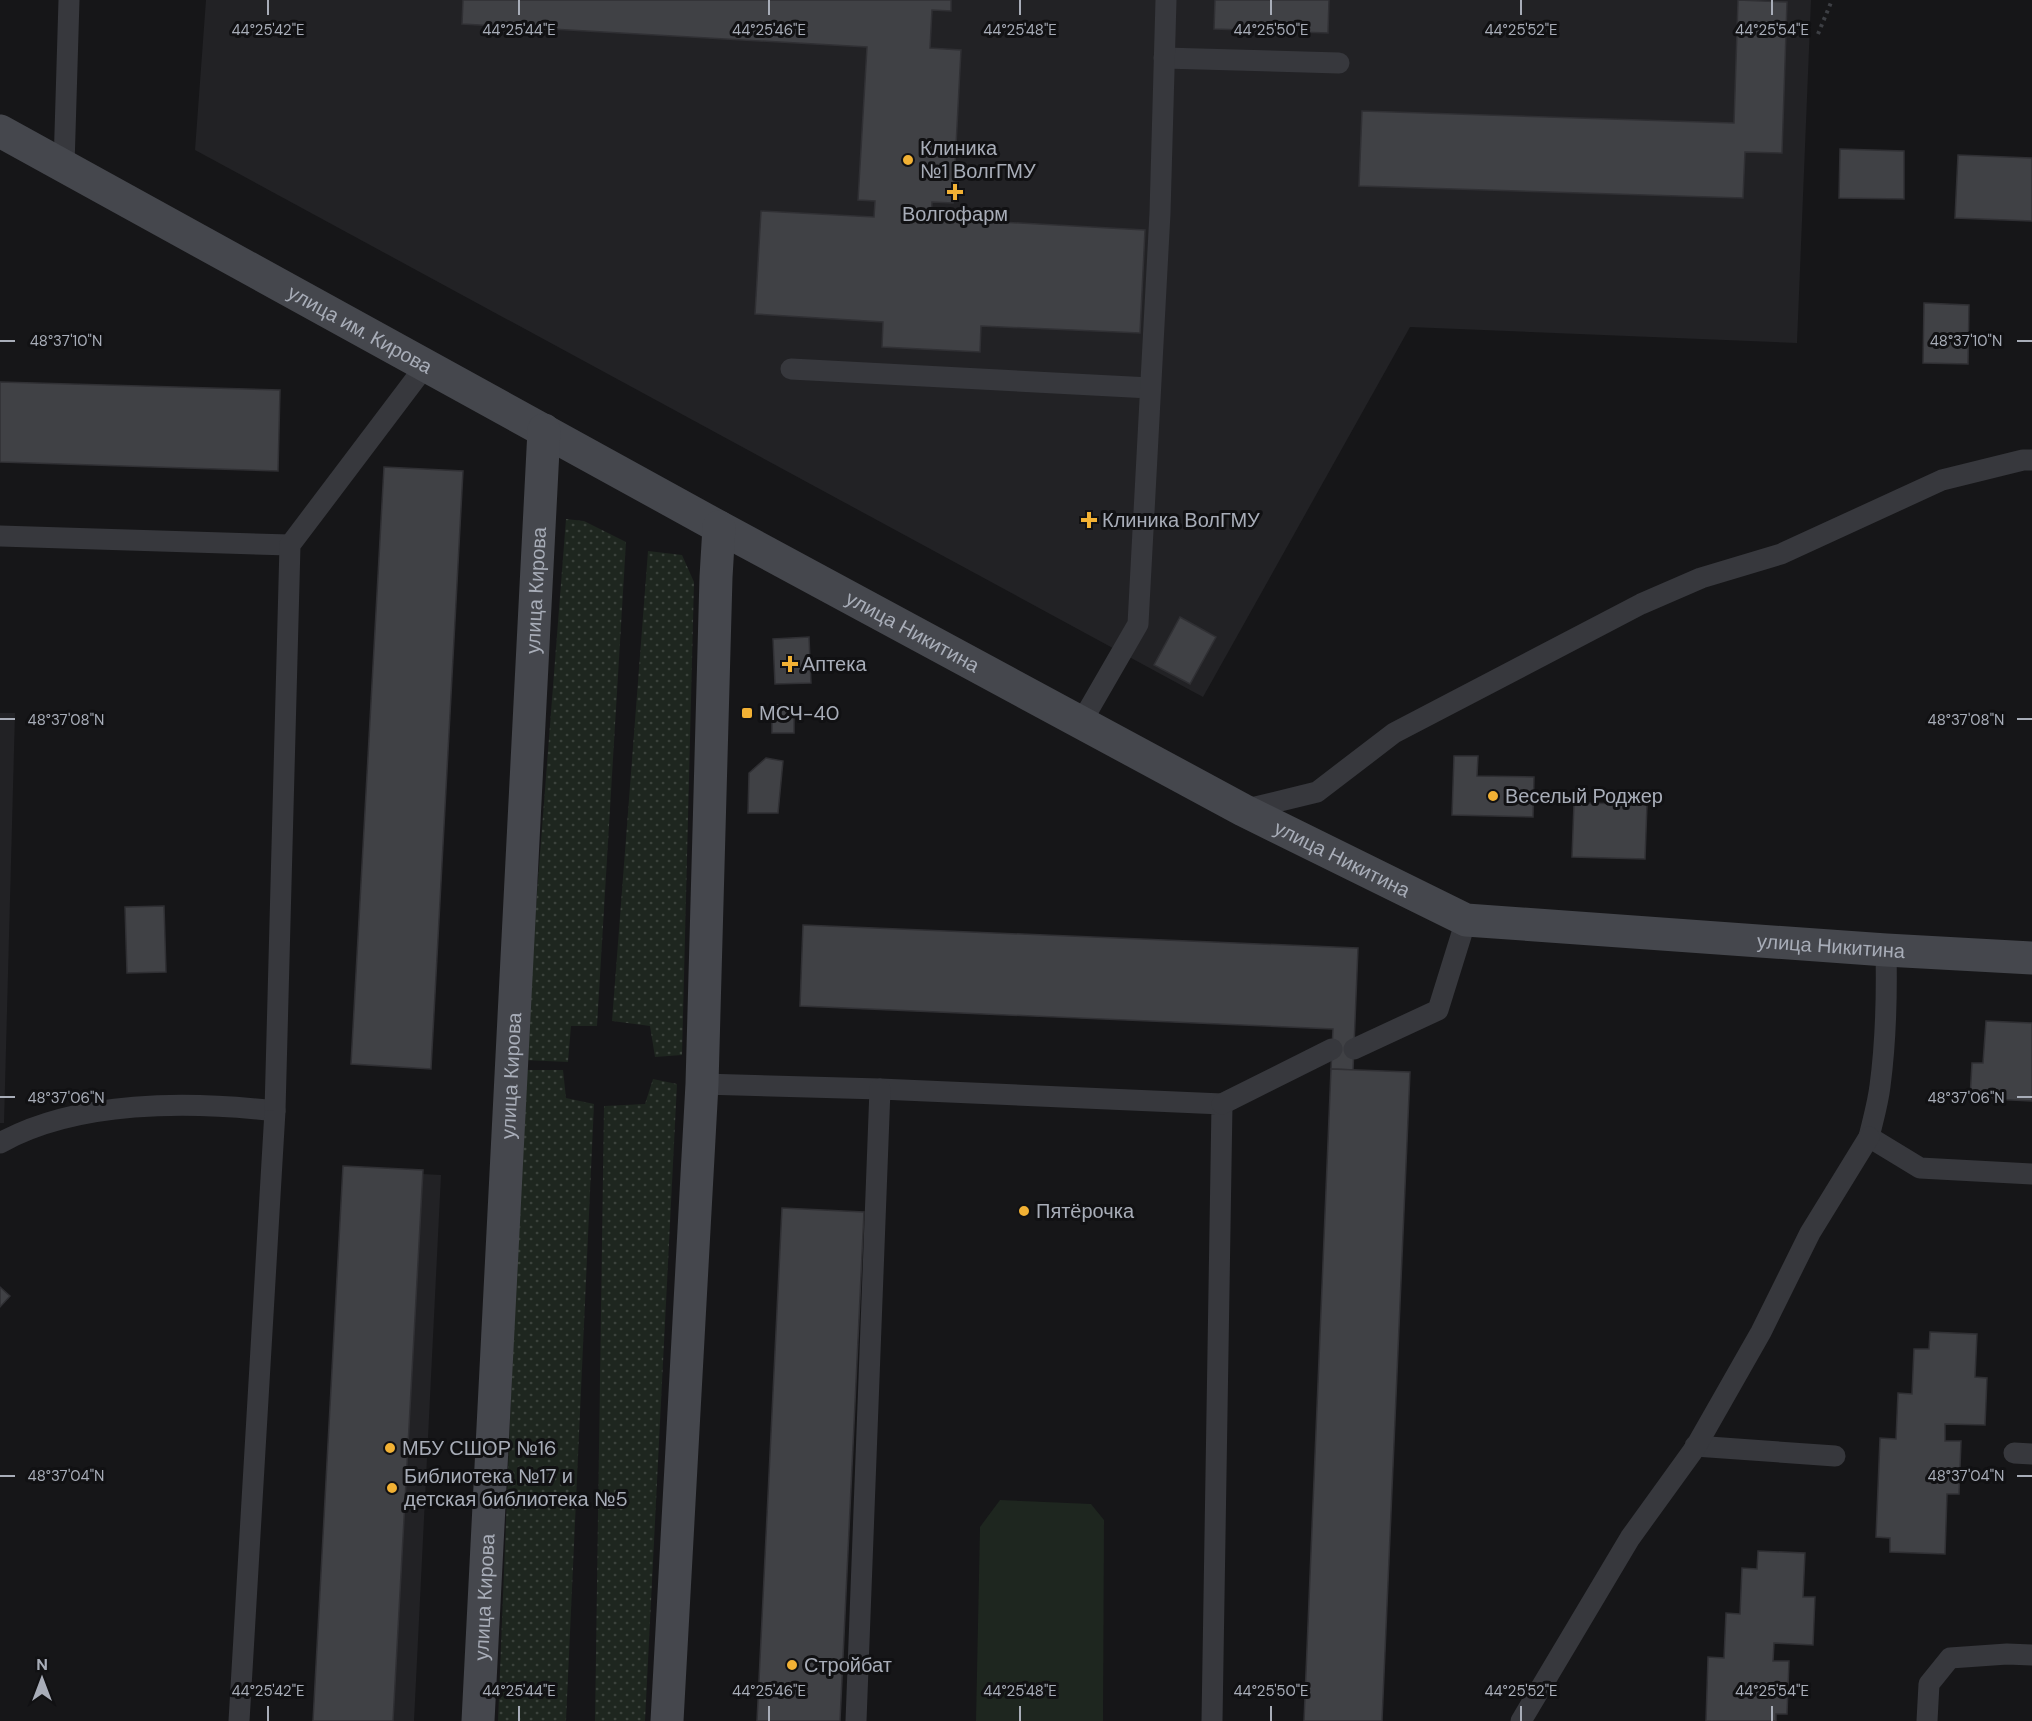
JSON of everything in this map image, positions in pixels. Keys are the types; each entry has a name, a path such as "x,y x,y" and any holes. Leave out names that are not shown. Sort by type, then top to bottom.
{"main road":[{"name":"улица им. Кирова","path":"0,131 719,526"},
{"name":"улица Кирова","path":"478,1721 544,430"},
{"name":"улица Никитина","path":"719,526 1243,810 1466,920 2032,958"},
{"path":"667,1721 702,1084 719,526"}],"lane":[{"path":"1082,721 1138,624 1160,213 1166,0"},
{"path":"64,166 67,3"},
{"path":"1164,58 1339,63"},
{"path":"238,1721 275,1111 290,545 426,365"},
{"path":"791,369 1150,388"},
{"path":"1243,810 1317,792 1394,734 1641,604 1701,578 1781,554 1942,480 2023,460 2032,460"},
{"path":"0,536 290,545"},
{"path":"1354,1049 1438,1011 1466,920"},
{"path":"1521,1721 1630,1538 1695,1446 1761,1332 1810,1233 1869,1137 1880,1089 1885,1042 1888,1004 1886,950"},
{"path":"702,1084 880,1089 1222,1104 1332,1049"},
{"path":"856,1721 880,1089"},
{"path":"1212,1721 1222,1104"},
{"path":"0,1143 20,1132 88,1113 141,1106 237,1106 275,1111"},
{"path":"1869,1137 1920,1168 2032,1174"},
{"path":"1695,1446 1835,1456"},
{"path":"1927,1721 1929,1684 1950,1658 2007,1654 2032,1655"}],"path":[{"path":"1818,34 1832,0"}],"shaded area":[{"name":"Клиника ВолГМУ","path":"206,0 1811,0 1797,343 1410,327 1203,697 195,150"},
{"path":"566,519 584,521 626,542 597,1026 571,1026 568,1062 524,1060"},
{"path":"648,551 682,555 694,582 682,1055 655,1057 650,1026 612,1021"},
{"path":"0,713 15,713 4,1123 0,1123"},
{"path":"524,1070 563,1070 566,1098 594,1104 566,1721 498,1721"},
{"path":"653,1079 677,1084 645,1721 595,1721 604,1106 645,1104"},
{"name":"МБУ СШОР №16","path":"366,1171 441,1175 414,1721 338,1721"},
{"path":"1000,1500 1091,1504 1104,1520 1103,1721 976,1721 980,1527"}],"building":[{"name":"Клиника №1 ВолгГМУ","path":"463,0 951,0 951,11 932,10 930,48 961,50 953,203 932,202 931,218 1145,230 1140,333 981,326 980,352 882,347 883,322 755,314 761,211 874,217 875,201 858,200 867,47 462,24"},
{"path":"1215,0 1329,0 1328,33 1214,29"},
{"path":"1738,0 1787,2 1782,153 1745,152 1743,198 1359,186 1362,111 1734,123"},
{"path":"1840,149 1904,151 1904,199 1839,198"},
{"path":"1958,155 2032,158 2032,221 1955,218"},
{"path":"1924,303 1969,305 1968,364 1923,363"},
{"path":"0,382 280,390 278,471 0,462"},
{"path":"384,467 463,471 431,1069 351,1064"},
{"path":"1180,617 1216,637 1190,684 1154,665"},
{"path":"809,637 811,683 775,684 773,639"},
{"path":"772,705 794,705 794,733 772,733"},
{"name":"Веселый Роджер","path":"1454,756 1478,756 1477,776 1534,777 1533,817 1452,815"},
{"path":"766,758 783,761 778,813 748,813 749,773"},
{"path":"1574,803 1647,804 1645,859 1572,857"},
{"path":"164,906 166,972 127,973 125,907"},
{"path":"803,925 1358,948 1353,1070 1331,1069 1333,1029 800,1006"},
{"path":"1986,1021 2032,1023 2032,1101 1970,1098 1972,1063 1983,1063"},
{"path":"1331,1069 1410,1072 1382,1721 1304,1721"},
{"name":"МБУ СШОР №16","path":"343,1166 423,1170 393,1721 313,1721"},
{"path":"782,1208 864,1212 840,1721 757,1721"},
{"path":"0,1287 10,1296 0,1307"},
{"path":"1930,1332 1977,1334 1975,1377 1987,1378 1985,1425 1945,1424 1945,1441 1961,1441 1959,1494 1947,1494 1945,1554 1890,1552 1890,1538 1876,1537 1880,1438 1896,1439 1898,1393 1912,1394 1914,1349 1929,1349"},
{"path":"1758,1551 1805,1553 1803,1597 1815,1597 1813,1645 1774,1643 1773,1661 1789,1661 1787,1714 1776,1714 1776,1721 1706,1721 1708,1657 1724,1658 1726,1613 1740,1614 1742,1568 1757,1569"}],"place":[{"name":"Клиника №1 ВолгГМУ","path":"908,160"},
{"name":"Волгофарм","path":"955,192"},
{"name":"Клиника ВолГМУ","path":"1089,520"},
{"name":"Аптека","path":"790,664"},
{"name":"МСЧ-40","path":"747,713"},
{"name":"Веселый Роджер","path":"1493,796"},
{"name":"Пятёрочка","path":"1024,1211"},
{"name":"МБУ СШОР №16","path":"390,1448"},
{"name":"Библиотека №17 и детская библиотека №5","path":"392,1488"},
{"name":"Стройбат","path":"792,1665"}]}
